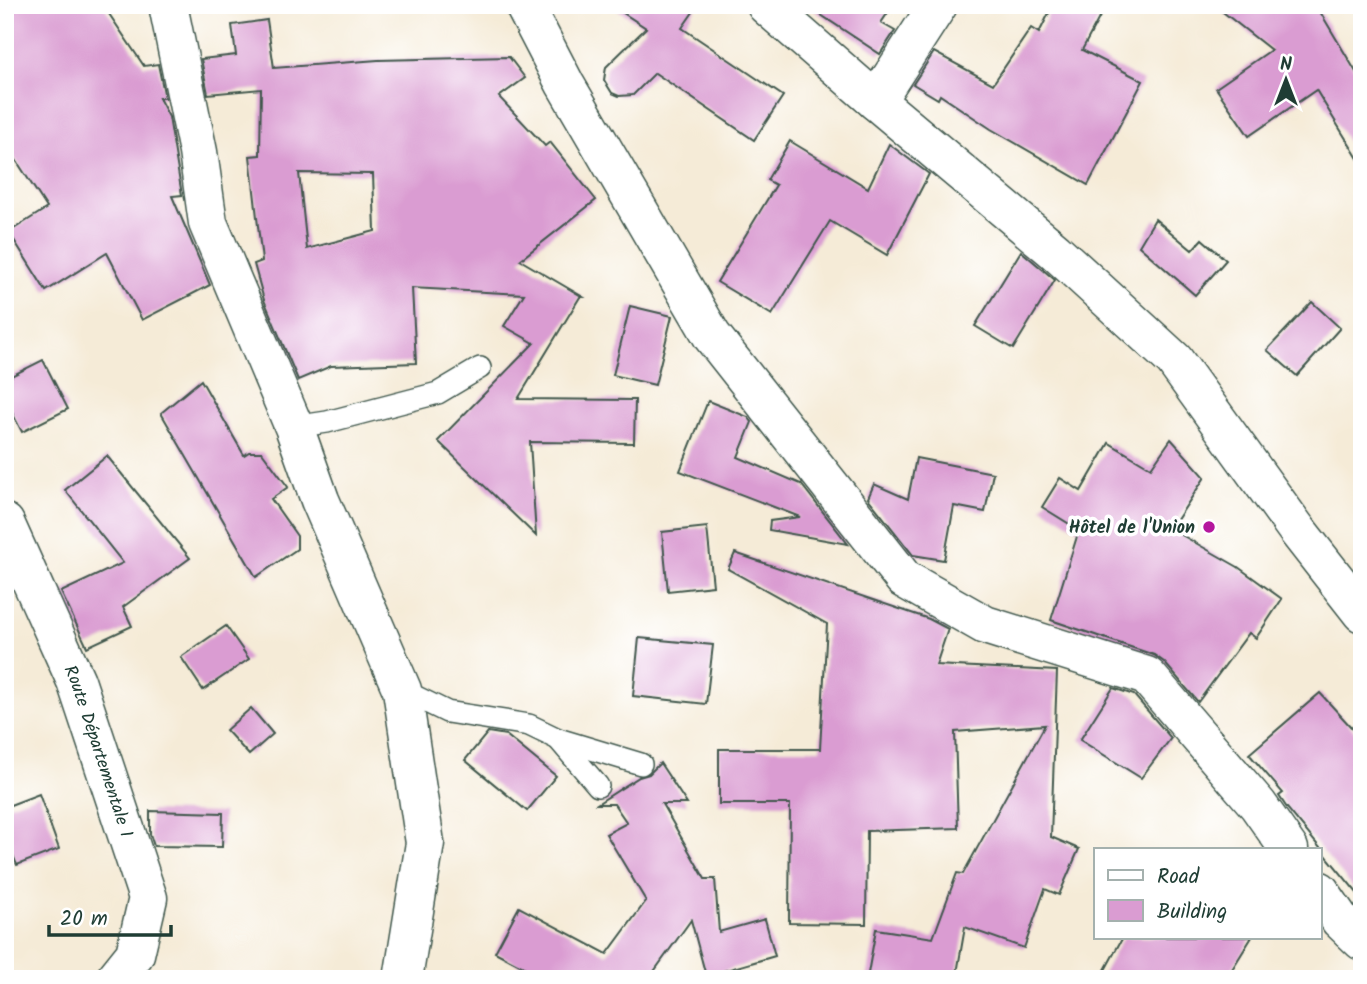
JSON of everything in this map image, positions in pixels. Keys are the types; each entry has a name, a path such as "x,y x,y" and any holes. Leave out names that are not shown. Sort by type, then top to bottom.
{"street":[{"path":"167,5 198,152 208,223 294,427 320,500 402,690 425,843 403,979"},
{"path":"524,5 565,84 712,336 904,579 985,625 1147,676 1258,805 1288,848"},
{"path":"766,5 1055,251 1174,360 1297,530 1362,613"},
{"path":"876,101 938,5"},
{"name":"Route Départementale 1","path":"5,523 76,681 148,898 135,954 115,979"},
{"path":"1322,894 1340,920 1362,941"}],"lane":[{"path":"294,427 327,422 438,393 480,368"},
{"path":"402,690 447,712 529,726 558,739 641,764"},
{"path":"558,739 598,786"}],"building":[{"path":"5,5 103,5 144,66 158,64 165,98 159,98 169,117 182,195 172,196 210,285 142,320 107,253 46,291 9,232 47,208 5,143"},
{"path":"611,5 698,5 682,28 783,96 754,140 655,73 633,95 619,96 612,93 604,80 606,67 646,28"},
{"path":"806,5 893,5 881,23 895,31 880,54"},
{"path":"1053,5 1106,5 1082,50 1143,81 1088,185 991,129 940,95 938,99 913,84 934,52 993,84 1031,28 1039,33"},
{"path":"1214,5 1316,5 1362,82 1362,165 1316,90 1249,136 1216,88 1271,50"},
{"path":"267,20 274,68 378,60 509,57 525,78 499,97 545,146 550,142 596,200 520,260 583,297 580,297 518,399 635,400 634,443 530,442 536,536 438,441 534,343 504,326 524,294 412,288 416,363 331,366 298,380 264,300 254,264 262,261 250,156 260,155 261,89 208,94 201,59 236,55 232,25","holes":["299,173 373,174 375,231 307,249"]},
{"path":"790,141 868,188 889,144 929,174 887,255 830,221 772,315 717,282 776,185 767,180"},
{"path":"1155,219 1192,250 1202,239 1226,260 1195,295 1139,246"},
{"path":"1021,251 1055,280 1013,349 975,326"},
{"path":"1312,302 1340,328 1297,376 1267,350"},
{"path":"630,306 672,316 655,385 613,375"},
{"path":"43,360 68,409 22,432 5,399 5,379"},
{"path":"201,380 244,455 249,452 262,452 288,487 271,499 297,536 297,549 256,577 161,413"},
{"path":"708,401 748,417 752,422 738,457 801,484 848,544 769,530 770,521 800,517 680,471"},
{"path":"1171,439 1205,477 1171,529 1238,567 1282,599 1256,638 1249,633 1198,702 1164,662 1154,655 1051,620 1079,530 1042,507 1060,478 1081,491 1109,443 1151,468"},
{"path":"107,456 190,558 123,607 132,626 87,647 61,592 123,563 65,490"},
{"path":"916,458 993,473 985,512 954,506 944,560 913,555 868,498 874,484 908,499"},
{"path":"707,527 713,586 668,591 662,532"},
{"path":"735,553 929,619 948,629 936,665 1057,671 1051,837 1079,849 1059,895 1045,889 1024,948 965,927 956,979 867,979 876,929 933,938 957,873 963,874 1045,725 955,732 958,828 867,831 866,924 789,923 790,804 719,804 719,749 820,749 827,624 728,569"},
{"path":"226,626 249,659 203,690 181,657"},
{"path":"639,638 713,645 706,704 633,696"},
{"path":"1113,688 1134,695 1171,738 1141,778 1080,740"},
{"path":"1320,693 1362,739 1362,899 1287,808 1279,796 1283,793 1249,754"},
{"path":"251,708 273,734 249,755 226,730"},
{"path":"488,732 506,735 556,776 527,811 465,760"},
{"path":"660,763 687,804 662,804 705,879 715,879 719,932 765,919 775,956 706,976 691,920 650,977 653,979 546,979 495,952 519,907 607,954 646,901 606,834 627,823 614,804 597,804 639,777 649,774"},
{"path":"39,794 59,849 17,865 5,835 5,807"},
{"path":"150,811 223,813 222,847 154,846 150,834"},
{"path":"1122,939 1251,939 1226,979 1100,979"}],"place":[{"name":"Hôtel de l'Union","path":"1209,527"}]}
